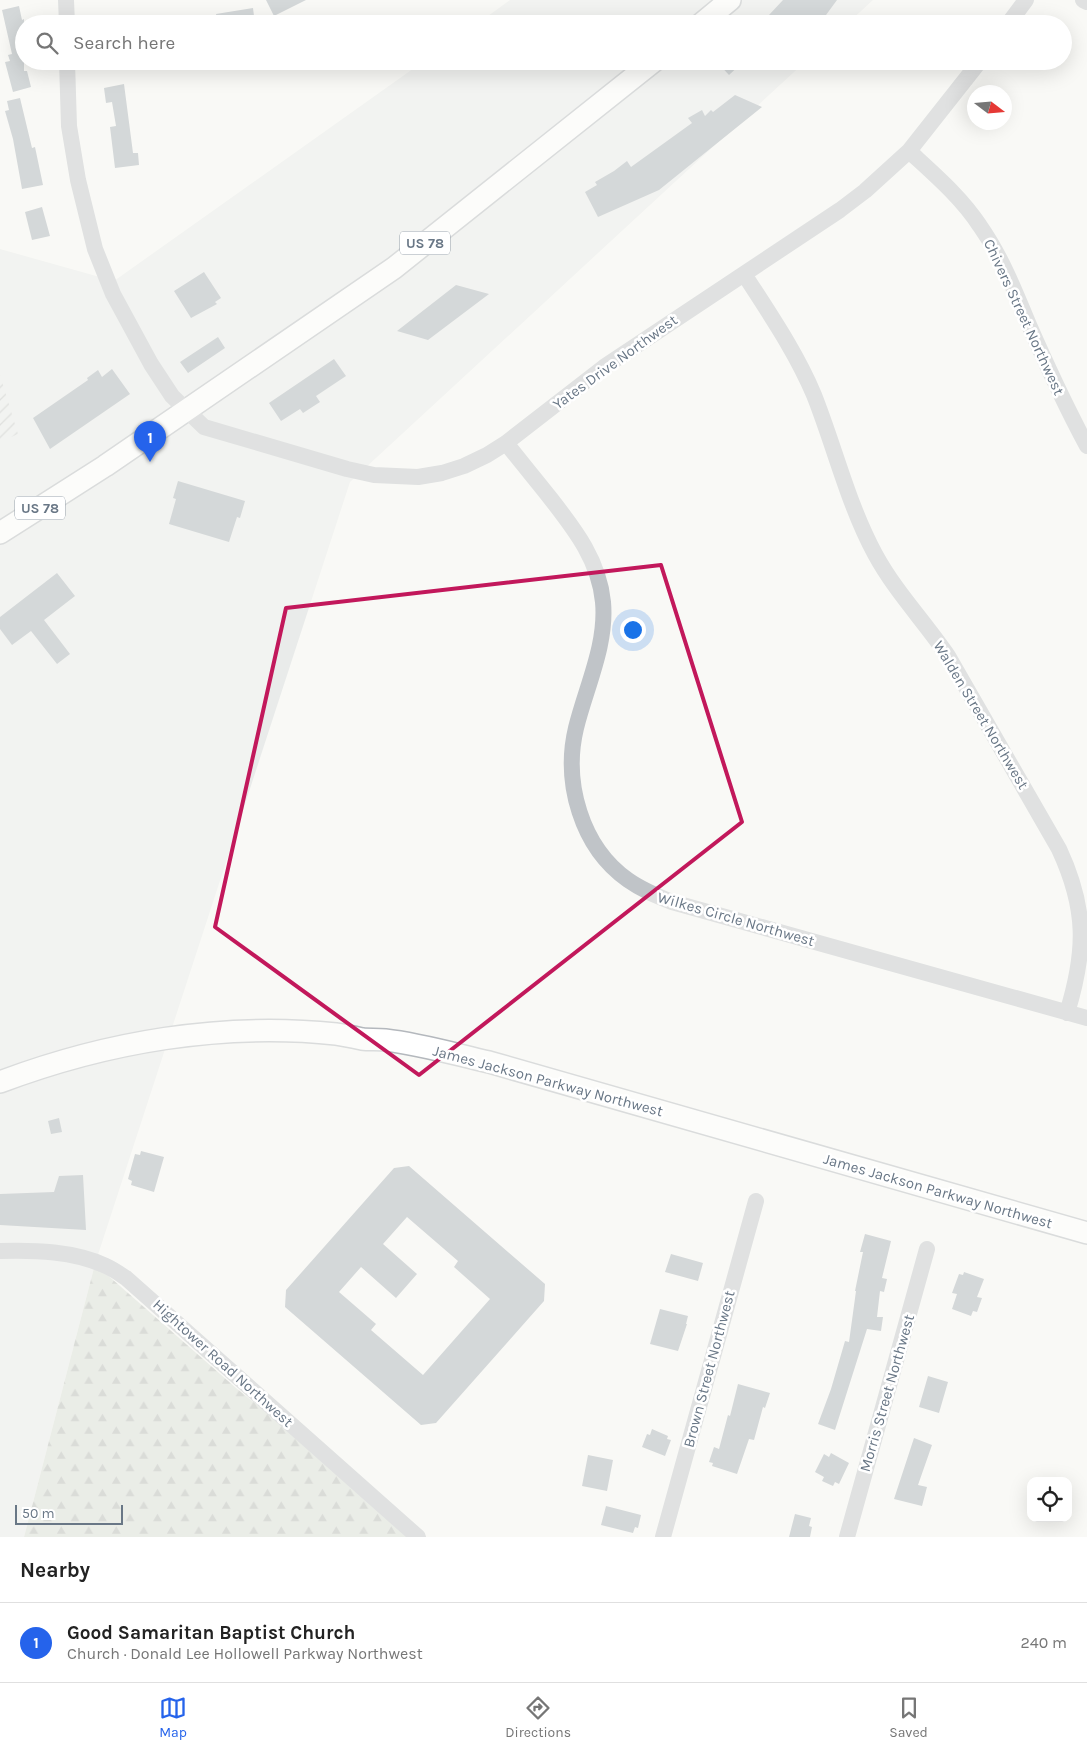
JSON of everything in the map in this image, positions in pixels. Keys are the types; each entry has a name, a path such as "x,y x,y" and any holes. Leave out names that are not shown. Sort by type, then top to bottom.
{"main road":[{"path":"712,15 730,0"},
{"name":"US 78","path":"0,533 96,472 394,268 643,70"},
{"name":"James Jackson Parkway Northwest","path":"0,1082 80,1056 132,1044 183,1036 284,1031 337,1034 364,1039 384,1040 489,1062 1087,1233"}],"street":[{"path":"66,0 67,15"},
{"path":"1015,15 1026,0"},
{"path":"1083,0 1087,2"},
{"name":"Yates Drive Northwest","path":"67,70 69,126 78,180 96,249 113,294 133,332 163,383 186,411 204,427 347,469 374,475 418,477 442,473 487,456 604,367 866,191 909,151 973,70"},
{"name":"Chivers Street Northwest","path":"909,151 946,185 963,204 980,225 996,251 1060,394 1087,446"},
{"name":"Walden Street Northwest","path":"744,274 798,361 826,426 853,508 876,555 906,602 948,656 1070,872 1077,894 1081,918 1082,944 1079,967 1066,1013"},
{"name":"Wilkes Circle Northwest","path":"506,443 578,533 589,552 598,576 603,602 602,629 597,654 576,728 572,750 572,773 575,798 583,822 595,844 627,880 649,893 672,902 1087,1018"},
{"name":"Brown Street Northwest","path":"663,1537 756,1201"},
{"name":"Morris Street Northwest","path":"847,1537 927,1249"},
{"name":"Hightower Road Northwest","path":"0,1251 42,1252 80,1257 108,1266 126,1278 418,1537"}],"highlighted area":[{"path":"661,565 742,822 419,1075 215,927 286,608"}],"shaded area":[{"path":"510,0 873,0 857,15 489,15"},
{"path":"411,70 796,70 350,482 95,1264 24,1537 0,1537 0,249 114,281"},
{"path":"0,375 18,434 0,442"}],"green space":[{"path":"95,1264 236,1388 414,1531 410,1537 24,1537"}],"building":[{"path":"266,0 306,0 276,15 274,15"},
{"path":"783,0 837,0 826,15 769,15"},
{"path":"19,6 21,15 15,15 15,70 27,71 31,87 13,92 5,62 10,61 8,55 12,54 2,10"},
{"path":"253,8 254,15 216,15"},
{"path":"724,70 734,70 729,75"},
{"path":"124,84 133,153 138,153 139,165 115,168 110,127 116,126 112,102 106,103 104,88"},
{"path":"735,95 762,107 659,190 598,217 585,192 597,185 595,182 627,161 631,167 692,123 688,118 702,110 705,116"},
{"path":"20,98 32,148 35,147 43,185 22,189 13,139 5,111 9,110 7,101"},
{"path":"42,207 50,236 32,240 25,212"},
{"path":"204,272 221,298 215,302 217,304 191,318 174,291"},
{"path":"456,285 489,294 428,340 397,331"},
{"path":"218,337 225,348 188,373 180,362"},
{"path":"334,359 346,376 316,396 320,402 303,413 300,409 281,421 269,403"},
{"path":"112,369 130,394 50,449 33,418 88,380 87,378 98,370 102,377"},
{"path":"178,481 245,501 240,518 237,517 229,542 169,524 176,499 173,498"},
{"path":"57,573 75,596 44,620 70,654 57,664 31,631 12,645 0,629 0,617"},
{"path":"59,1118 62,1132 51,1134 48,1121"},
{"path":"141,1151 164,1157 154,1192 131,1185 132,1181 128,1179 135,1154 140,1155"},
{"path":"409,1166 545,1284 544,1301 436,1423 421,1425 285,1307 286,1290 394,1168","holes":["407,1217 458,1261 454,1267 490,1299 423,1375 371,1330 376,1324 339,1292 361,1267 396,1298 417,1274 383,1244"]},
{"path":"83,1175 86,1230 0,1225 0,1194 54,1192 59,1176"},
{"path":"865,1234 891,1241 882,1278 887,1279 884,1292 880,1291 877,1317 883,1317 881,1331 867,1329 835,1430 818,1424 831,1389 845,1341 849,1342 855,1291 863,1252 860,1252"},
{"path":"671,1254 703,1263 698,1281 665,1272"},
{"path":"964,1272 984,1279 977,1297 982,1298 977,1312 973,1311 971,1316 952,1309 957,1294 952,1293 959,1274 963,1275"},
{"path":"660,1309 688,1316 678,1351 650,1344"},
{"path":"928,1376 948,1382 939,1413 919,1407"},
{"path":"738,1384 770,1393 765,1408 763,1407 754,1440 749,1439 737,1474 712,1466 713,1463 709,1462 714,1447 719,1449"},
{"path":"652,1429 668,1436 667,1439 671,1440 665,1456 642,1447 647,1434 650,1435"},
{"path":"914,1438 932,1445 918,1485 927,1487 922,1506 894,1499"},
{"path":"831,1453 849,1463 839,1484 835,1482 833,1486 822,1481 824,1477 815,1472 824,1454 829,1457"},
{"path":"588,1455 613,1460 607,1491 582,1486"},
{"path":"606,1506 641,1515 638,1528 635,1527 633,1533 601,1525"},
{"path":"795,1514 811,1518 809,1526 812,1527 810,1537 789,1537"}],"place":[{"name":"Good Samaritan Baptist Church","path":"150,462"}]}
